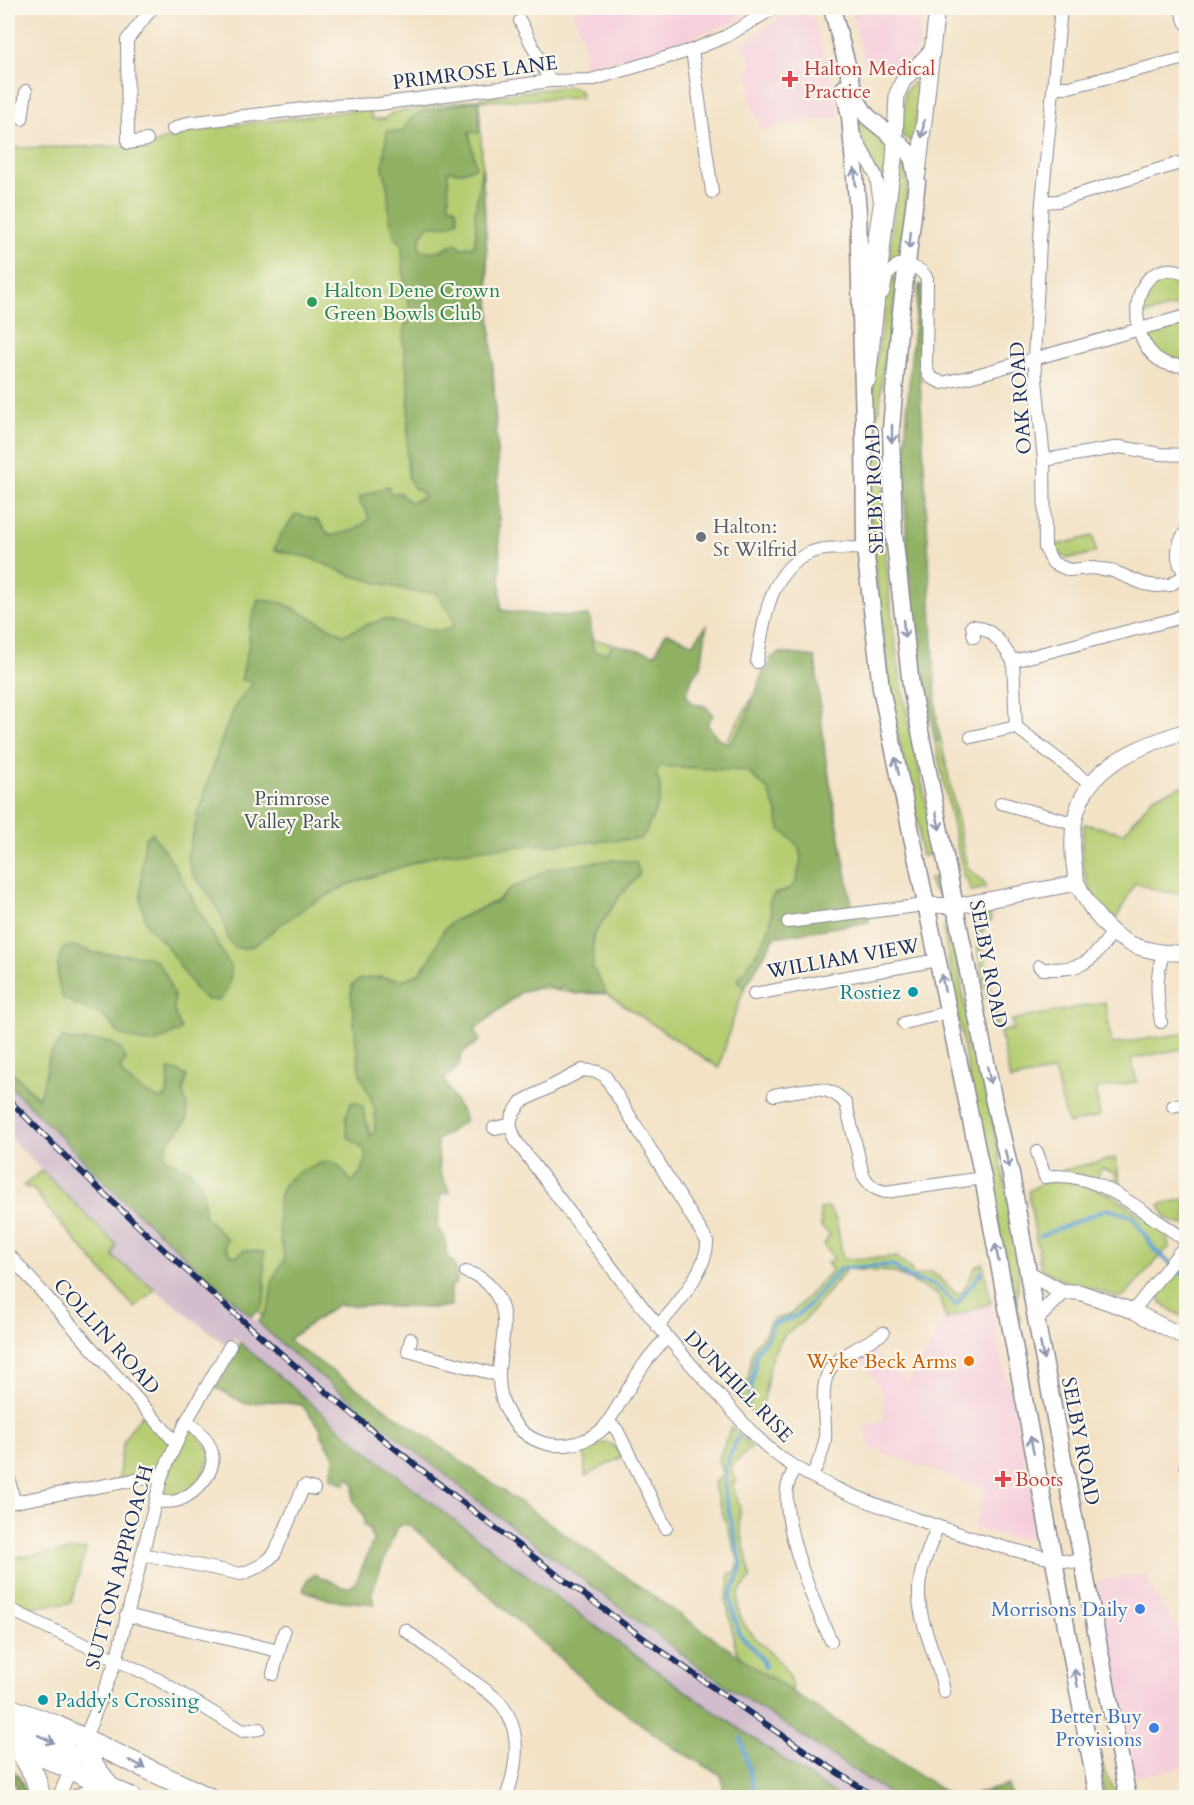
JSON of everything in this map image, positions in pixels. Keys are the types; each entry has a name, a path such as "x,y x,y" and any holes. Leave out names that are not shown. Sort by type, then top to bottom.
{"highway":[{"path":"8,1708 55,1725 209,1797"},
{"path":"8,1722 59,1745 65,1750 69,1770"},
{"path":"84,1739 85,1751 106,1793"},
{"path":"12,1742 69,1770 106,1793"},
{"path":"12,1742 35,1777 41,1797"},
{"path":"80,1797 106,1793 132,1797"}],"main road":[{"name":"SELBY ROAD","path":"821,8 856,121 895,139 912,156 917,182 900,320 891,429 894,535 910,686 994,1102 1011,1174 1036,1319 1128,1797"},
{"name":"SELBY ROAD","path":"832,8 856,99 865,548 881,688 982,1178 1098,1797"}],"street":[{"path":"147,140 128,143 127,40 152,8"},
{"path":"917,182 937,8"},
{"name":"OAK ROAD","path":"1061,8 1042,202 1034,358 1044,460 1045,548 1053,563 1061,568 1110,570 1144,584 1170,585 1184,576 1184,570 1179,564 1178,551 1182,536 1186,532"},
{"path":"1180,8 1186,23"},
{"name":"PRIMROSE LANE","path":"173,129 188,123 328,106 379,104 550,81 591,80 692,51 732,34 774,9"},
{"path":"520,21 550,81"},
{"path":"895,139 899,87 932,50"},
{"path":"692,51 712,192"},
{"path":"1054,87 1069,87 1186,58"},
{"path":"8,109 22,115 26,91"},
{"path":"856,121 876,176 880,202 873,246 867,388"},
{"name":"SELBY ROAD","path":"864,424 895,139"},
{"path":"879,196 894,161"},
{"path":"1042,202 1058,201 1186,161"},
{"path":"875,321 887,275 897,265 907,265 925,274 927,279 926,368 930,377 942,383 1186,316"},
{"path":"1186,273 1170,270 1160,272 1144,284 1137,302 1139,329 1147,346 1156,357 1174,366 1186,365"},
{"path":"1044,460 1120,447 1160,454 1186,455"},
{"path":"757,662 765,614 776,585 792,565 811,552 865,548"},
{"path":"1013,661 1175,619 1186,613"},
{"path":"974,637 972,626 984,627 1000,641 1013,661 1016,727 1090,784"},
{"path":"970,737 1016,727"},
{"path":"1186,731 1138,748 1117,759 1102,771 1090,784 1073,823 1073,862 1077,883 1087,903 1112,933 1138,947 1163,954 1186,953"},
{"path":"1001,802 1073,823"},
{"path":"788,922 925,905 956,906 1077,883"},
{"path":"1039,966 1042,969 1066,970 1085,964 1097,954 1112,933"},
{"path":"1161,1022 1151,998 1163,954"},
{"name":"WILLIAM VIEW","path":"754,994 938,960"},
{"path":"904,1023 949,1012"},
{"path":"494,1128 510,1125 512,1116 521,1102 582,1070 598,1072 605,1076 707,1240 705,1257 676,1306 657,1326"},
{"path":"774,1095 823,1088 840,1096 846,1104 863,1175 868,1184 876,1190 885,1192 982,1178"},
{"path":"1173,1106 1186,1103"},
{"name":"DUNHILL RISE","path":"510,1125 516,1141 636,1301 667,1338 767,1446 782,1459 812,1476 871,1503 938,1527 1014,1551 1053,1560 1082,1563"},
{"path":"1037,1152 1045,1177 1082,1179 1105,1188 1130,1200 1186,1243 1133,1311"},
{"name":"COLLIN ROAD","path":"8,1256 176,1443"},
{"path":"466,1272 484,1279 501,1305 504,1323 498,1375 500,1391 506,1411 518,1428 535,1439 555,1445 576,1444 595,1435 608,1422 647,1360 667,1338"},
{"path":"1028,1273 1063,1292 1079,1292 1133,1311 1186,1338"},
{"path":"1036,1319 1063,1292"},
{"path":"812,1476 821,1456 824,1442 825,1386 830,1369 837,1362 883,1333"},
{"path":"411,1339 408,1351 498,1375"},
{"name":"SUTTON APPROACH","path":"58,1797 116,1661 162,1475 187,1420 230,1346"},
{"path":"156,1502 177,1501 194,1492 209,1473 212,1454 203,1434 187,1420"},
{"path":"608,1422 617,1430 666,1528"},
{"path":"795,1467 788,1486 787,1498 796,1546 817,1612 831,1641"},
{"path":"8,1474 11,1503 162,1475"},
{"path":"142,1554 241,1574 249,1571 268,1561 275,1553 304,1486 314,1489"},
{"path":"938,1527 921,1571 919,1591 925,1625 942,1674 944,1692"},
{"path":"13,1611 157,1679 243,1731 259,1729"},
{"path":"126,1615 279,1651"},
{"path":"405,1630 485,1690 500,1703 511,1719 516,1766 506,1797"},
{"path":"273,1674 284,1632"}],"shaded area":[{"path":"573,8 756,8 731,24 634,56 583,67 585,47"},
{"path":"851,8 923,8 918,50 909,61 884,70 881,63 865,65"},
{"name":"Halton Medical Practice","path":"788,12 806,13 814,21 840,117 761,131 748,91 753,88 745,69 753,65 740,42 751,38"},
{"path":"8,1085 124,1201 290,1352 482,1504 602,1595 851,1770 894,1797 839,1797 702,1704 622,1647 422,1495 233,1337 226,1344 224,1343 113,1257 116,1244 8,1136"},
{"path":"991,1303 1038,1521 1033,1536 1017,1539 974,1528 986,1489 870,1448 865,1426 884,1422 882,1390 858,1357 869,1350 908,1382 946,1319"},
{"path":"1147,1573 1149,1585 1179,1630 1186,1625 1186,1736 1183,1746 1186,1767 1136,1777 1097,1581"},
{"path":"8,1776 16,1785 19,1797 8,1797"}],"green space":[{"path":"920,76 914,141 912,142 901,135 905,91"},
{"name":"Primrose Valley Park","path":"571,86 580,90 581,98 479,101 497,449 501,618 672,658 701,760 715,759 780,653 815,657 825,755 852,906 787,916 744,989 719,1068 607,994 573,993 541,988 521,992 428,1067 436,1308 337,1305 288,1340 8,1068 8,148 150,146 184,131 367,109 372,119 385,119 391,113"},
{"path":"479,100 480,133 469,132 476,167 462,172 448,171 449,205 456,208 458,220 451,225 428,226 420,239 419,249 437,251 456,243 462,248 474,246 475,212 482,166 497,449 501,610 541,615 590,616 593,651 607,653 613,644 655,654 666,632 693,644 707,624 701,667 693,676 686,695 693,704 705,706 713,715 707,724 717,737 729,745 744,723 763,672 768,670 770,658 780,653 815,657 825,755 852,906 866,905 869,922 774,937 744,989 737,980 767,933 771,915 769,903 774,894 795,885 801,859 801,853 795,842 780,830 777,812 768,790 747,771 660,766 656,775 660,798 644,835 640,839 491,848 437,855 347,885 311,904 255,945 244,949 234,947 228,939 224,922 214,901 193,875 187,857 199,809 224,733 236,705 253,682 241,680 249,644 249,628 258,599 283,603 344,635 384,619 437,631 451,629 455,622 436,592 415,592 390,586 350,575 310,558 274,550 279,537 296,514 317,520 330,536 355,530 369,519 366,510 360,504 360,497 388,486 390,493 400,493 409,502 423,497 421,491 414,488 408,477 409,390 403,340 405,325 412,320 404,281 402,246 394,235 389,214 388,191 383,166 387,131 402,132 411,118 419,113"},
{"path":"863,122 891,145 886,170 880,180 855,125"},
{"path":"901,155 907,179 906,205 899,257 888,264"},
{"path":"894,276 897,285 882,375 880,408 876,418 872,414 874,373 890,280"},
{"path":"1162,276 1186,278 1186,303 1141,316 1146,288"},
{"path":"919,285 922,285 920,382 937,724 941,740 935,741 914,619 906,522 908,403"},
{"path":"1186,326 1186,361 1161,357 1146,337"},
{"path":"872,443 875,443 884,458 884,527 896,651 937,854 922,856 919,828 892,710 870,527"},
{"path":"1093,536 1096,552 1072,558 1061,556 1053,546"},
{"path":"941,740 967,867 984,882 985,888 970,891 967,877 964,878 935,741"},
{"path":"1186,785 1186,893 1165,892 1135,883 1115,921 1097,902 1086,878 1082,851 1084,824 1124,833 1154,796"},
{"path":"152,833 172,862 231,968 228,986 219,1000 207,1000 196,990 166,945 147,925 141,903 141,877 145,838"},
{"path":"611,860 636,862 640,874 620,896 593,936 593,968 607,994 589,992 575,994 563,985 558,991 545,984 521,992 474,1030 480,1041 463,1052 458,1067 444,1080 466,1120 437,1141 440,1172 450,1193 442,1193 437,1227 445,1238 447,1256 455,1265 457,1282 451,1287 451,1306 436,1308 337,1305 288,1340 769,1677 953,1797 894,1797 710,1675 482,1504 290,1352 258,1322 267,1309 272,1282 284,1259 278,1206 284,1186 299,1172 328,1161 338,1165 352,1182 359,1175 365,1154 364,1149 347,1136 346,1116 351,1103 356,1102 363,1107 370,1137 375,1131 375,1109 359,1070 352,985 361,979 379,977 401,980 417,975 431,958 443,931 453,921 497,901 512,887 523,884 548,869"},
{"path":"940,876 943,891 940,896 932,888 929,879"},
{"path":"989,910 991,920 980,934 998,1024 995,1028 980,963 974,915"},
{"path":"945,922 950,928 955,949 976,1063 986,1090 1020,1256 1017,1300 1020,1321 1018,1322 966,1061 944,933"},
{"path":"73,946 95,953 145,956 156,960 166,975 174,997 174,1011 181,1030 155,1043 141,1042 118,1033 110,1022 97,1013 63,999 58,980 59,960 63,948"},
{"path":"1105,1002 1112,1044 1186,1033 1186,1048 1131,1059 1137,1082 1095,1089 1100,1116 1068,1124 1054,1071 1010,1080 1000,1032 1014,1029 1012,1020"},
{"path":"63,1037 71,1040 115,1044 126,1060 120,1068 126,1078 159,1099 167,1096 169,1069 187,1076 183,1093 187,1106 187,1120 166,1148 166,1159 185,1168 197,1178 203,1193 204,1215 227,1239 225,1247 231,1255 237,1256 244,1250 264,1252 263,1306 251,1316 124,1201 8,1084 8,1068 38,1098 44,1083 49,1058"},
{"path":"1115,1158 1122,1187 1114,1184 1117,1174 1101,1168 1097,1179 1063,1170"},
{"path":"42,1171 116,1244 113,1257 155,1289 135,1308 53,1215 34,1190 23,1186"},
{"path":"1057,1180 1083,1185 1109,1194 1168,1233 1169,1247 1122,1298 1061,1280 1041,1268 1028,1191 1045,1182"},
{"path":"1186,1199 1186,1225 1172,1221 1161,1209 1160,1204"},
{"path":"828,1207 836,1219 843,1259 897,1257 911,1269 914,1276 931,1272 956,1294 963,1292 976,1266 983,1263 991,1303 946,1319 940,1299 936,1294 894,1272 847,1269 804,1321 785,1334 772,1355 763,1403 755,1415 734,1393 748,1380 753,1347 766,1333 769,1323 774,1319 790,1315 832,1270 827,1263 834,1259 824,1244 830,1235 821,1227 820,1209"},
{"path":"1186,1259 1186,1318 1165,1306 1160,1301 1159,1295 1165,1281"},
{"path":"240,1343 377,1459 475,1536 681,1688 839,1797 725,1797 721,1775 674,1748 601,1695 411,1526 403,1524 396,1529 371,1594 375,1604 330,1600 303,1590 307,1580 315,1574 342,1587 351,1587 357,1580 373,1541 369,1529 364,1525 364,1516 353,1501 354,1484 348,1477 345,1484 331,1478 334,1457 321,1434 321,1429 302,1405 269,1401 246,1404 216,1388"},
{"path":"147,1410 176,1443 187,1420 212,1454 194,1492 156,1502 162,1475 119,1483 121,1451 127,1435"},
{"path":"731,1427 752,1447 730,1467 737,1481 732,1484 740,1507 739,1523 751,1577 739,1593 740,1615 755,1638 785,1669 790,1680 791,1692 743,1659 737,1651 733,1637 725,1601 730,1585 729,1574 737,1571 738,1559 713,1483 724,1474 718,1461"},
{"path":"608,1443 616,1447 622,1457 585,1476 585,1451 599,1444"},
{"path":"86,1549 71,1603 30,1607 8,1600 8,1558"},
{"path":"1097,1755 1100,1755 1104,1771 1119,1797 1105,1797"},
{"path":"8,1768 21,1780 26,1797 19,1797 16,1785 8,1776"},
{"path":"1008,1785 1011,1797 966,1797"}],"waterway":[{"path":"1041,1236 1107,1209 1132,1216 1155,1250 1186,1277"},
{"path":"749,1403 757,1350 768,1338 773,1324 795,1317 805,1309 841,1268 893,1265 909,1278 936,1285 956,1305 982,1272"},
{"path":"739,1435 725,1467 725,1496 742,1565 730,1598 738,1632 763,1660 765,1667"},
{"path":"741,1738 756,1798"}],"railway":[{"path":"8,1099 107,1197 210,1291 315,1383 423,1471 533,1557 646,1640 876,1798"}],"place":[{"name":"Halton Medical Practice","path":"790,79"},
{"name":"Halton Dene Crown Green Bowls Club","path":"312,302"},
{"name":"Halton: St Wilfrid","path":"701,537"},
{"name":"Rostiez","path":"913,992"},
{"name":"Wyke Beck Arms","path":"969,1361"},
{"name":"Boots","path":"1003,1479"},
{"name":"Morrisons Daily","path":"1140,1609"},
{"name":"Paddy's Crossing","path":"43,1700"},
{"name":"Better Buy Provisions","path":"1154,1728"}]}
